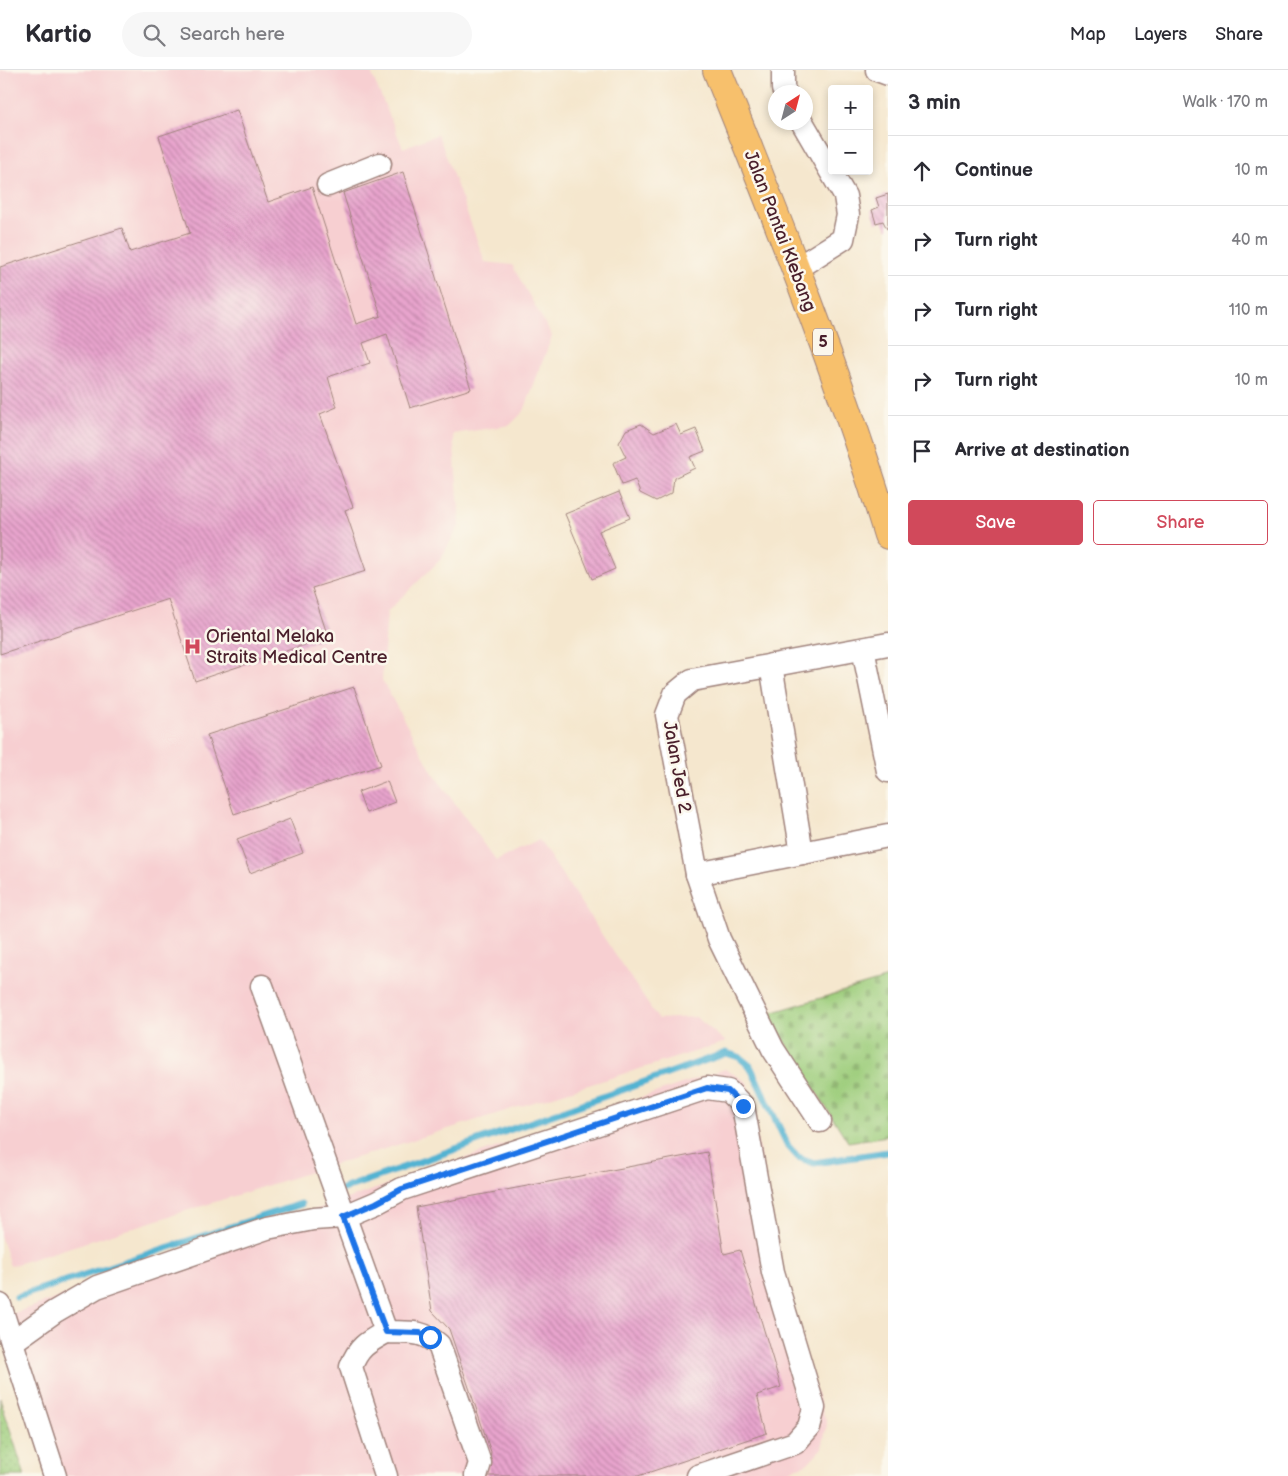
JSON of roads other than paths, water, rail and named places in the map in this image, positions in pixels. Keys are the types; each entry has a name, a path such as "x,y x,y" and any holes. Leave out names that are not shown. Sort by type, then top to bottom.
{"highway":[{"name":"Jalan Pantai Klebang","path":"717,70 797,268 873,484 888,535"}],"street":[{"path":"782,70 783,85"},
{"path":"876,70 888,74"},
{"path":"797,268 843,239 848,215 845,196 807,130"},
{"path":"328,185 380,164"},
{"name":"Jalan Jed 2","path":"820,1121 773,1049 718,939 698,874 666,715 675,694 692,680 888,644"},
{"path":"863,648 888,772"},
{"path":"771,666 802,853"},
{"path":"698,874 888,836"},
{"path":"262,986 343,1217 386,1332"},
{"path":"12,1342 54,1312 97,1287 267,1228 313,1219 343,1217 376,1203 402,1189 707,1088 728,1091 743,1106 773,1272 814,1408 809,1427 795,1443 698,1476"},
{"path":"0,1305 55,1476"},
{"path":"386,1476 351,1368 355,1355 366,1343 386,1332 420,1333 430,1337 439,1345 480,1463 476,1476"}],"waterway":[{"path":"340,1190 726,1053 739,1057 750,1066 788,1146 798,1157 814,1163 888,1152"},
{"path":"17,1297 301,1204"}],"place":[{"name":"Oriental Melaka Straits Medical Centre","path":"192,646"}]}
